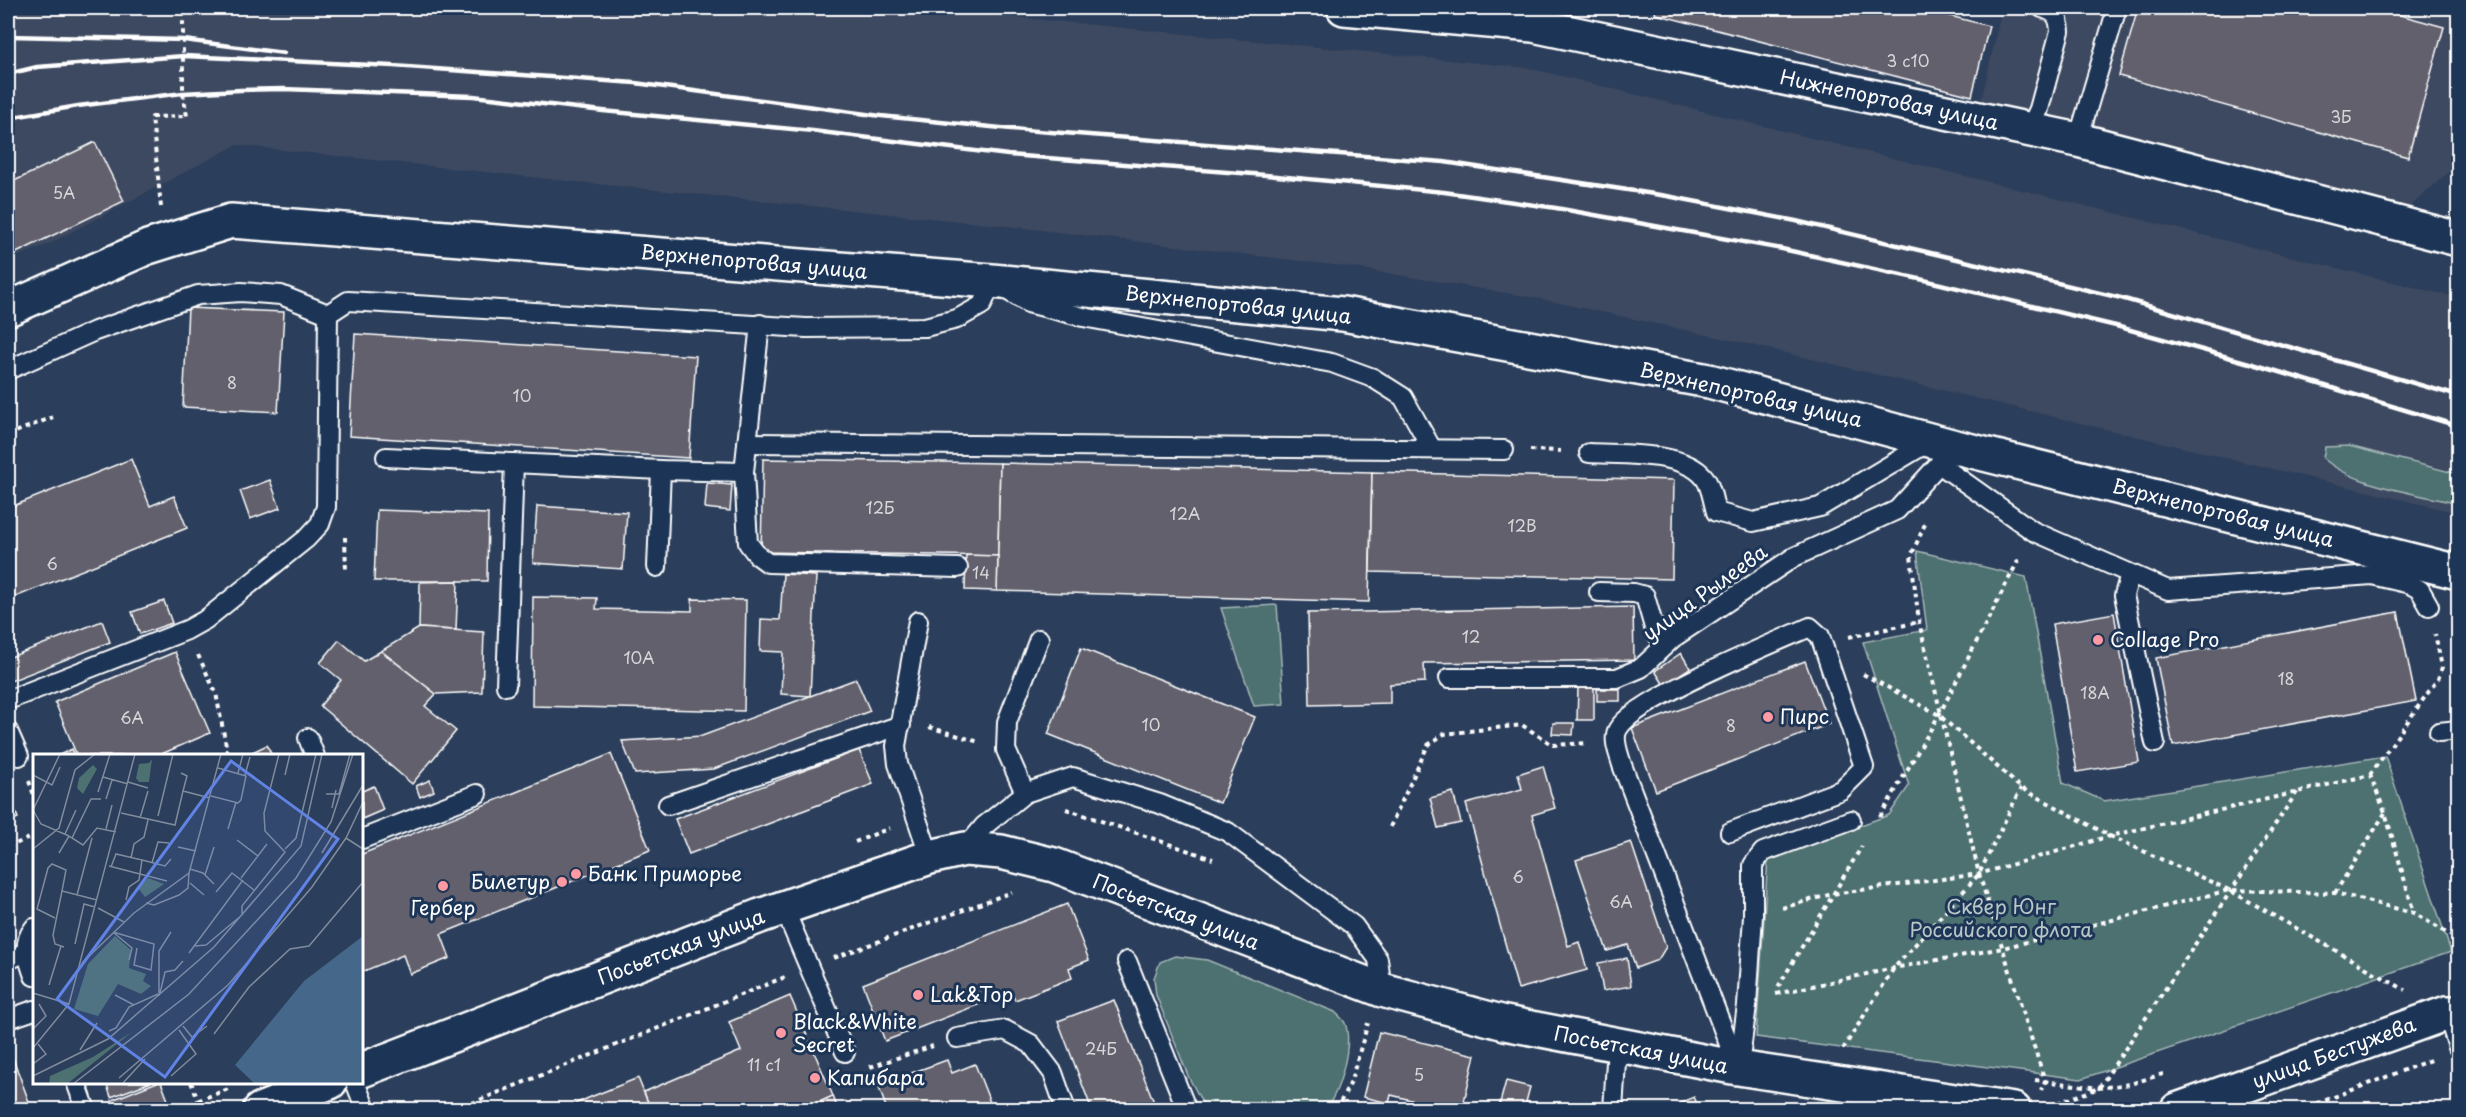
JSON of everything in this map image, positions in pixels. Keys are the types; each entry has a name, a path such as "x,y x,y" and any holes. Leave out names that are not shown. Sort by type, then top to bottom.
{"main road":[{"name":"Нижнепортовая улица","path":"1344,8 1533,25 2078,140 2458,239"},
{"name":"Верхнепортовая улица","path":"8,309 148,247 231,221 992,282 1343,315 1709,381 1940,450 2458,572"},
{"name":"Нижнепортовая улица","path":"2426,230 2458,222"},
{"name":"Посьетская улица","path":"363,1070 784,908 930,856 965,849 1001,852 1054,865 1376,1004 1505,1023 1738,1068 2014,1110"},
{"name":"улица Бестужева","path":"2177,1110 2453,1013"},
{"path":"260,1110 327,1084"}],"lane":[{"path":"2030,129 2039,109 2060,31 2059,19 2052,11 2042,8"},
{"path":"2078,140 2116,8"},
{"path":"328,314 348,301 806,328 925,327 957,319 982,305 992,282 1028,303 1094,319 1332,363 1373,378 1403,398 1432,450"},
{"path":"8,370 95,331 198,295 241,292 281,295 328,314"},
{"path":"8,700 187,630 205,620 306,539 320,524 326,507 328,314"},
{"path":"760,324 744,472 748,543 768,563 958,568"},
{"path":"747,444 1504,450"},
{"path":"1589,453 1659,458 1689,464 1706,478 1716,512 1753,522 1820,507 1940,450 2033,531 2168,590 2372,575 2410,584 2420,590 2429,606"},
{"name":"улица Рылеева","path":"1449,678 1617,678 1641,668 1665,645 1794,557 1897,510 1940,450"},
{"path":"386,457 744,472"},
{"path":"506,686 514,463"},
{"path":"657,567 661,470"},
{"path":"2130,574 2124,595 2155,743"},
{"path":"1599,592 1634,593 1645,596 1655,631 1665,645"},
{"path":"918,621 896,746 898,764 930,856"},
{"path":"1730,832 1840,790 1864,767 1820,636 1810,627 1703,675 1628,716 1616,731 1616,742 1626,776 1738,1068"},
{"path":"1025,793 1006,750 1006,722 1039,639"},
{"path":"668,805 902,722"},
{"path":"2439,732 2458,729"},
{"path":"8,732 19,756"},
{"path":"308,738 314,754"},
{"path":"965,849 984,826 1025,793 1073,777 1160,804 1228,832 1354,926 1378,959 1376,1004"},
{"path":"363,839 477,795"},
{"path":"1738,1068 1747,1005 1753,916 1753,865 1763,852 1851,820"},
{"path":"784,908 845,1052"},
{"path":"33,930 26,942 26,952 33,973"},
{"path":"8,960 26,952"},
{"path":"1127,961 1187,1110"},
{"path":"8,1020 33,1010"},
{"path":"2453,1013 2458,1047"},
{"path":"957,1038 1005,1030 1031,1044 1053,1073 1066,1110"},
{"path":"1613,1110 1617,1046"},
{"path":"76,1084 86,1110"},
{"path":"355,1084 366,1110"}],"path":[{"path":"161,214 152,117 187,116 183,93 183,8"},
{"path":"8,435 53,417"},
{"path":"1927,519 1911,556 1918,622 1979,874 2045,1081"},
{"path":"1978,636 2014,567"},
{"path":"1753,916 1832,894 1979,874 2110,836 2370,775 2439,677 2442,667 2429,606"},
{"path":"1845,638 1918,622"},
{"path":"187,630 216,693 228,754"},
{"path":"1856,670 1939,715 2021,788 2110,836 2229,890 2386,978"},
{"path":"902,722 974,740"},
{"path":"1390,827 1428,745 1444,734 1522,725 1553,745 1616,742"},
{"path":"2370,775 2385,812 2414,913"},
{"path":"1824,1080 1894,968 1979,874 2021,788"},
{"path":"2099,1088 2229,890 2298,791"},
{"path":"2335,893 2385,812"},
{"path":"8,847 33,836"},
{"path":"1747,1005 1773,995 1894,968 2002,948 2229,890 2335,893 2414,913 2458,940"},
{"path":"2395,994 2406,990"},
{"path":"1336,1110 1350,1084 1376,1004"},
{"path":"870,1068 957,1038"},
{"path":"2300,1110 2437,1058"},
{"path":"2039,1110 2099,1088 2130,1084 2169,1072"},
{"path":"2033,1080 2099,1088"},
{"path":"191,1084 198,1100"},
{"path":"173,1110 236,1086"}],"shaded area":[{"path":"8,8 924,8 1529,68 2458,298 2458,513 1731,340 1536,298 1350,267 998,225 236,145 49,244 8,260"},
{"path":"2002,8 2458,8 2458,164 2404,212 1981,102"}],"green space":[{"path":"2349,446 2458,474 2458,504 2369,482 2336,468 2323,458 2325,447"},
{"name":"Сквер Юнг Российского флота","path":"1917,551 2026,577 2063,783 2104,801 2385,756 2451,952 2081,1079 1756,1037 1768,858 1889,815 1909,786 1863,642 1927,630"},
{"path":"1277,605 1284,704 1254,706 1221,608"},
{"path":"1175,956 1207,960 1335,1012 1340,1017 1345,1023 1347,1032 1344,1068 1335,1093 1324,1110 1211,1110 1202,1102 1189,1078 1156,995 1154,978 1160,962"}],"building":[{"path":"1656,8 1919,8 1989,26 1972,96 1655,14"},
{"path":"2138,8 2375,8 2444,27 2408,157 2119,76"},
{"path":"95,142 124,201 8,257 8,184"},
{"path":"188,308 284,312 278,412 183,407"},
{"path":"355,334 696,356 689,458 349,436"},
{"path":"131,459 150,506 174,496 187,528 8,600 8,508"},
{"path":"763,459 1000,463 998,556 761,552"},
{"path":"1000,463 1372,472 1369,602 997,591"},
{"path":"1372,472 1674,480 1672,579 1370,572"},
{"path":"270,480 280,508 250,519 240,491"},
{"path":"707,483 732,485 730,511 705,508"},
{"path":"537,506 627,512 623,569 533,563"},
{"path":"377,510 488,514 487,581 374,581"},
{"path":"966,555 998,556 997,591 965,590"},
{"path":"783,574 816,576 810,696 781,694 783,652 760,651 761,619 780,620"},
{"path":"458,581 456,630 419,628 420,582"},
{"path":"533,597 597,598 596,609 692,611 692,599 746,600 744,711 532,706"},
{"path":"164,601 172,623 140,634 132,612"},
{"path":"1633,607 1634,660 1424,663 1425,682 1390,684 1390,703 1310,705 1308,613"},
{"path":"2398,612 2416,701 2173,746 2156,658"},
{"path":"2114,613 2139,762 2077,772 2052,624"},
{"path":"102,621 110,642 8,682 8,658"},
{"path":"419,628 484,632 482,692 436,694 381,651"},
{"path":"339,640 364,661 381,651 436,694 425,706 456,731 412,784 320,706 341,680 320,663"},
{"path":"1081,648 1255,717 1220,803 1048,734"},
{"path":"175,652 210,733 162,754 76,754 55,702"},
{"path":"1681,653 1690,668 1664,685 1655,671"},
{"path":"1805,661 1829,724 1656,791 1632,728"},
{"path":"856,679 870,711 714,769 635,774 622,741 702,736"},
{"path":"1578,688 1594,688 1594,720 1577,720"},
{"path":"1597,689 1620,689 1620,701 1597,701"},
{"path":"1553,723 1574,723 1573,735 1552,734"},
{"path":"267,745 271,754 248,754"},
{"path":"72,749 73,754 61,754"},
{"path":"859,750 873,784 689,854 675,819"},
{"path":"611,754 650,850 441,934 450,958 410,974 403,955 363,972 363,854"},
{"path":"1543,766 1555,808 1532,815 1568,946 1579,942 1587,970 1518,989 1466,804 1522,789 1518,774"},
{"path":"430,780 434,791 420,797 416,786"},
{"path":"374,786 383,810 363,819 363,791"},
{"path":"8,791 18,818 8,822"},
{"path":"1453,792 1461,823 1438,828 1430,798"},
{"path":"1631,842 1666,947 1658,960 1636,968 1628,945 1607,951 1576,860"},
{"path":"1067,904 1089,960 1069,968 1072,978 1015,1000 1011,992 885,1041 863,984"},
{"path":"1627,958 1631,986 1603,991 1598,963"},
{"path":"790,996 833,1096 802,1110 651,1110 644,1092 741,1051 729,1022"},
{"path":"1114,1000 1157,1110 1092,1110 1058,1021"},
{"path":"1379,1032 1475,1055 1462,1110 1451,1110 1391,1095 1389,1103 1363,1097"},
{"path":"10,1050 32,1110 8,1110 8,1051"},
{"path":"947,1060 952,1073 975,1064 993,1110 887,1110 878,1085"},
{"path":"638,1078 651,1110 561,1110 593,1096"},
{"path":"1506,1081 1530,1087 1526,1102 1555,1110 1498,1110"},
{"path":"107,1084 146,1084 111,1097"},
{"path":"152,1084 162,1084 171,1108 166,1110 115,1110 112,1100"},
{"path":"833,1096 838,1110 802,1110"},
{"path":"1694,1097 1700,1110 1666,1110"}],"railway":[{"path":"8,36 184,40 284,53"},
{"path":"8,74 37,67 184,56 393,66 635,83 881,116 1011,129 1444,162 1667,196 1796,221 2121,298 2458,396"},
{"path":"8,118 78,106 183,93 240,90 283,89 473,96 813,131 1008,155 1266,175 1444,192 1556,208 1782,249 1924,280 2116,326 2253,364 2458,426"}],"place":[{"name":"Collage Pro","path":"2098,640"},
{"name":"Пирс","path":"1768,717"},
{"name":"Банк Приморье","path":"576,874"},
{"name":"Билетур","path":"562,882"},
{"name":"Гербер","path":"443,886"},
{"name":"Lak&Top","path":"918,995"},
{"name":"Black&White Secret","path":"781,1033"},
{"name":"Капибара","path":"815,1078"}]}
